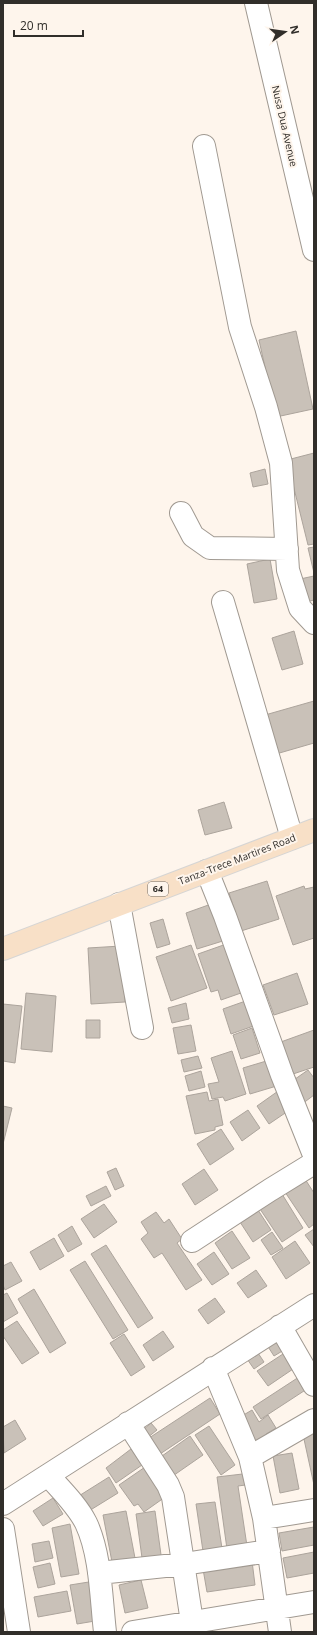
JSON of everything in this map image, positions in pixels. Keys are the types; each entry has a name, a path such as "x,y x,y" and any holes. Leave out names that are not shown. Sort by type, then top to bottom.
{"main road":[{"name":"Tanza-Trece Martires Road","path":"3,949 314,830"}],"street":[{"name":"Nusa Dua Avenue","path":"256,3 314,250"},
{"path":"204,146 240,327 266,407 281,463 288,570 300,608 314,622"},
{"path":"181,513 193,536 210,548 287,549"},
{"path":"223,602 292,838"},
{"path":"207,871 228,923 287,1088 314,1155"},
{"path":"120,904 142,1028"},
{"path":"192,1241 314,1163"},
{"path":"3,1504 213,1368 314,1305"},
{"path":"280,1326 314,1385"},
{"path":"213,1368 250,1457 264,1518 280,1632"},
{"path":"250,1457 314,1420"},
{"path":"128,1423 168,1485 173,1497 192,1622"},
{"path":"48,1475 75,1506 86,1523 92,1540 99,1573 105,1632"},
{"path":"264,1518 314,1510"},
{"path":"3,1529 6,1567 19,1632"},
{"path":"99,1573 184,1564 269,1551"},
{"path":"133,1632 314,1602"}],"building":[{"path":"296,331 313,409 276,417 259,340"},
{"path":"314,453 314,544 308,545 287,460"},
{"path":"265,469 268,484 253,487 250,473"},
{"path":"314,547 314,573 308,548"},
{"path":"270,559 277,599 254,603 247,564"},
{"path":"314,576 314,600 306,602 300,579"},
{"path":"294,631 303,664 282,670 272,638"},
{"path":"314,701 314,743 276,754 265,715"},
{"path":"224,802 232,828 205,835 198,810"},
{"path":"267,881 279,919 241,931 229,893"},
{"path":"304,886 305,889 314,887 314,938 293,945 276,896"},
{"path":"214,903 226,940 197,949 186,913"},
{"path":"163,919 170,944 157,948 150,923"},
{"path":"232,942 241,993 221,1000 218,990 211,992 198,954"},
{"path":"191,945 207,988 171,1001 156,957"},
{"path":"121,946 125,1002 91,1004 88,948"},
{"path":"297,973 308,1004 274,1015 263,985"},
{"path":"26,993 56,996 52,1052 21,1049"},
{"path":"254,998 262,1023 231,1034 223,1009"},
{"path":"186,1003 189,1019 172,1023 168,1008"},
{"path":"3,1004 22,1006 15,1063 3,1061"},
{"path":"86,1020 100,1020 100,1038 86,1038"},
{"path":"191,1025 196,1051 178,1054 173,1028"},
{"path":"252,1028 260,1053 241,1059 233,1035"},
{"path":"314,1030 314,1067 290,1075 278,1043"},
{"path":"232,1051 246,1094 225,1101 223,1097 212,1099 208,1084 219,1082 211,1058"},
{"path":"198,1056 202,1068 184,1072 181,1060"},
{"path":"273,1059 280,1085 250,1094 243,1068"},
{"path":"308,1070 314,1078 314,1095 302,1104 288,1084"},
{"path":"201,1071 205,1087 189,1091 185,1076"},
{"path":"281,1089 294,1107 269,1124 257,1106"},
{"path":"207,1092 209,1101 218,1099 223,1125 215,1127 215,1130 195,1134 186,1096"},
{"path":"3,1106 12,1108 3,1144"},
{"path":"248,1110 260,1128 242,1141 230,1122"},
{"path":"221,1129 234,1149 210,1165 197,1144"},
{"path":"116,1168 124,1186 115,1190 107,1172"},
{"path":"204,1169 218,1190 195,1205 182,1184"},
{"path":"305,1179 314,1193 314,1224 309,1228 285,1192"},
{"path":"106,1186 111,1196 91,1206 86,1196"},
{"path":"282,1194 303,1228 282,1242 260,1209"},
{"path":"104,1204 117,1222 94,1238 81,1219"},
{"path":"258,1210 271,1230 253,1242 240,1222"},
{"path":"156,1212 164,1223 169,1219 182,1239 177,1243 202,1280 186,1290 162,1253 154,1258 141,1239 148,1233 141,1222"},
{"path":"72,1226 82,1244 68,1252 58,1235"},
{"path":"314,1229 314,1247 305,1235"},
{"path":"232,1231 250,1258 232,1269 215,1243"},
{"path":"272,1232 283,1248 271,1255 261,1240"},
{"path":"54,1238 64,1256 40,1270 30,1252"},
{"path":"295,1241 310,1263 286,1279 272,1257"},
{"path":"106,1245 153,1318 138,1328 91,1254"},
{"path":"214,1252 229,1274 212,1285 197,1264"},
{"path":"85,1261 128,1330 113,1339 70,1270"},
{"path":"11,1262 22,1281 5,1290 3,1285 3,1266"},
{"path":"256,1270 267,1286 248,1298 237,1283"},
{"path":"34,1289 66,1343 50,1353 18,1299"},
{"path":"7,1293 18,1313 3,1322 3,1295"},
{"path":"215,1298 225,1312 208,1324 198,1310"},
{"path":"17,1321 39,1353 22,1364 3,1336 3,1330"},
{"path":"163,1331 174,1347 153,1361 143,1345"},
{"path":"281,1333 289,1347 274,1356 265,1342"},
{"path":"124,1334 145,1367 131,1376 110,1343"},
{"path":"256,1350 264,1362 254,1369 245,1356"},
{"path":"286,1352 296,1367 268,1386 257,1371"},
{"path":"302,1375 310,1387 261,1419 253,1407"},
{"path":"210,1398 220,1414 157,1456 146,1440"},
{"path":"252,1410 259,1422 268,1415 276,1428 266,1434 268,1438 251,1448 235,1420"},
{"path":"15,1420 26,1439 4,1453 3,1427"},
{"path":"151,1423 157,1430 147,1438 142,1431"},
{"path":"209,1426 235,1465 221,1475 195,1435"},
{"path":"314,1427 314,1485 302,1430"},
{"path":"190,1436 203,1455 167,1480 155,1461"},
{"path":"131,1449 142,1465 116,1483 106,1468"},
{"path":"292,1453 299,1489 280,1493 273,1456"},
{"path":"148,1465 168,1495 144,1512 138,1504 134,1506 119,1485"},
{"path":"251,1473 253,1484 238,1486 247,1546 227,1549 217,1477"},
{"path":"109,1477 118,1493 84,1514 74,1499"},
{"path":"53,1498 63,1514 43,1526 33,1511"},
{"path":"215,1502 223,1555 204,1558 196,1504"},
{"path":"126,1511 135,1558 112,1562 103,1515"},
{"path":"155,1511 162,1562 143,1565 136,1514"},
{"path":"70,1524 79,1574 61,1577 52,1528"},
{"path":"314,1527 314,1545 282,1551 279,1533"},
{"path":"49,1541 53,1558 35,1562 32,1544"},
{"path":"314,1552 314,1573 287,1578 283,1558"},
{"path":"252,1561 255,1585 207,1592 203,1569"},
{"path":"50,1563 55,1584 38,1588 33,1567"},
{"path":"141,1580 148,1608 125,1613 119,1585"},
{"path":"95,1581 101,1620 77,1624 70,1585"},
{"path":"67,1591 71,1611 38,1617 34,1597"}]}
